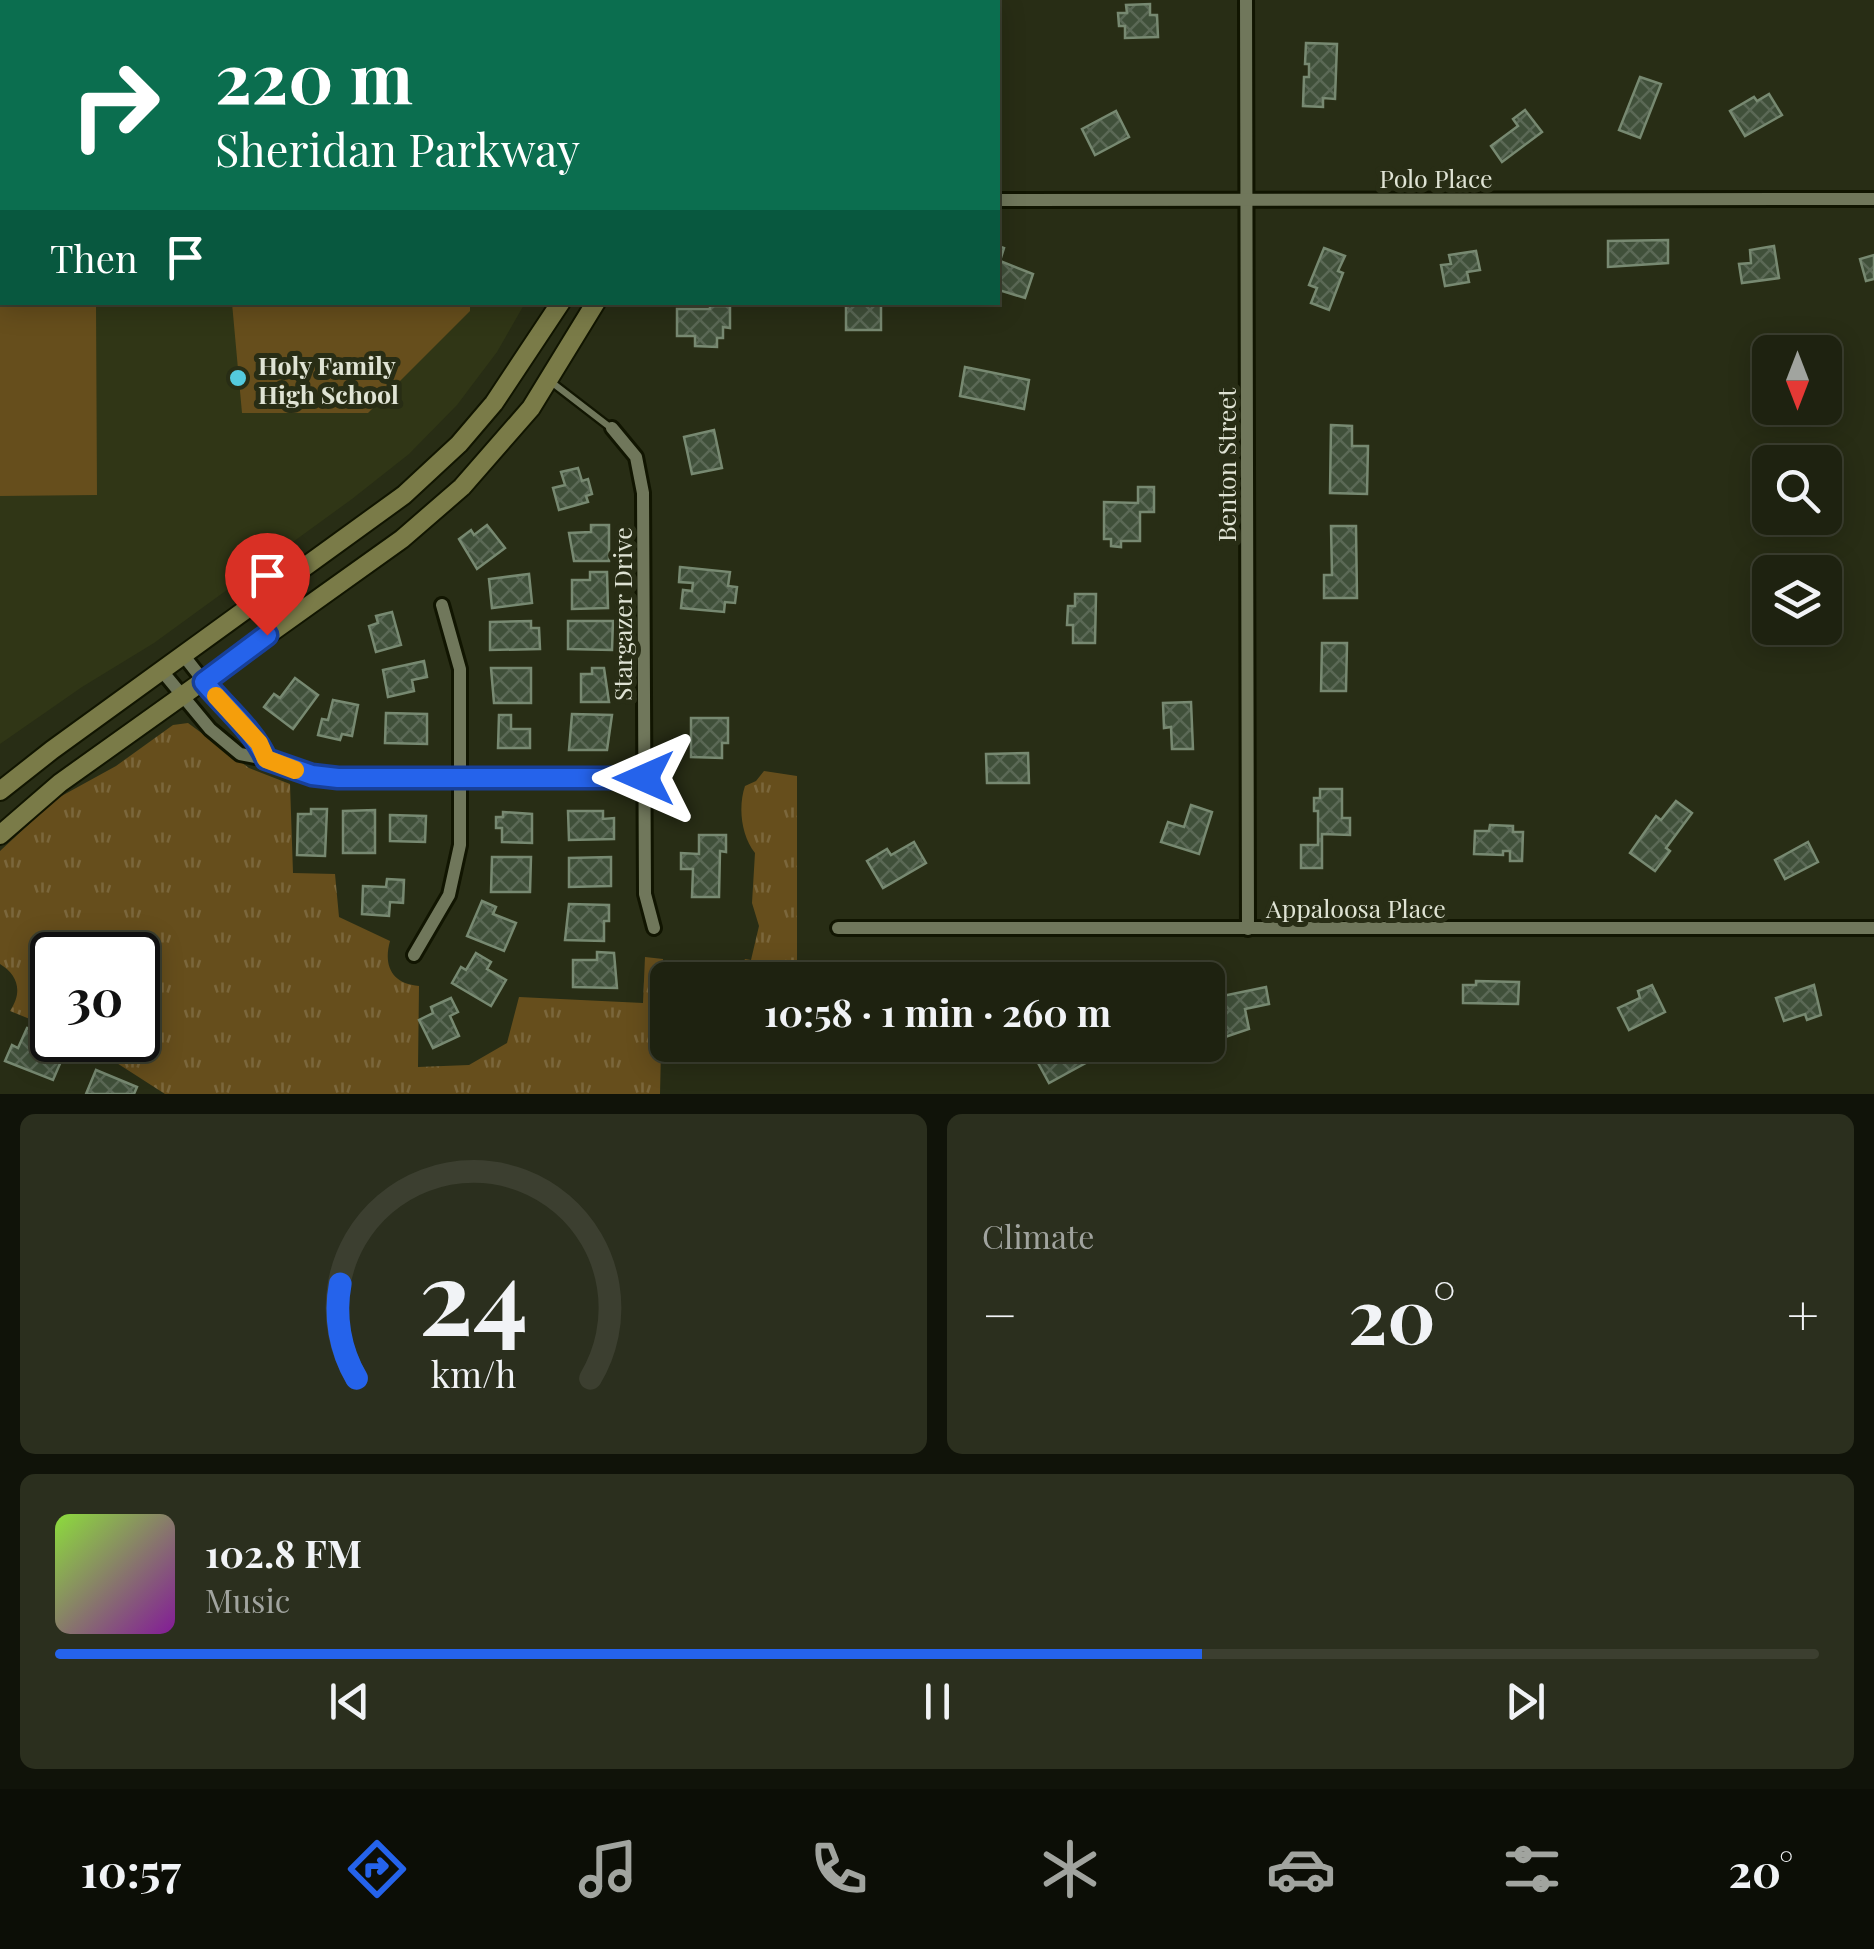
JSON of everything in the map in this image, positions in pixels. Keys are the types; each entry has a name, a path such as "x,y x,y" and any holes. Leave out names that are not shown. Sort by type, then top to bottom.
{"main road":[{"path":"0,791 384,512 440,463 510,382 559,305"},
{"path":"0,834 60,784 422,522 483,465 550,381 594,305"}],"street":[{"name":"Benton Street","path":"1246,0 1248,930"},
{"name":"Polo Place","path":"1000,200 1874,199"},
{"name":"Stargazer Drive","path":"612,428 636,457 644,493 645,894 654,928"},
{"path":"414,955 436,920 456,869 460,844 460,669 442,605"},
{"path":"184,656 227,711 259,743 266,759"},
{"path":"162,671 210,729 240,754 312,775 644,778"},
{"name":"Appaloosa Place","path":"838,928 1874,928"}],"lane":[{"path":"550,381 612,428"}],"shaded area":[{"name":"Holy Family High School","path":"0,305 524,305 497,352 457,405 409,454 154,643 0,744"}],"green space":[{"path":"0,305 96,305 97,495 0,496"},
{"path":"232,305 470,305 470,311 368,413 242,413"},
{"path":"188,723 249,768 290,784 293,873 335,874 339,917 390,941 388,958 392,972 402,982 419,986 418,1067 469,1065 507,1043 519,997 643,1003 645,957 663,959 650,962 650,1062 661,1062 660,1094 165,1094 115,1062 160,1062 160,932 30,932 30,1019 10,1011 17,984 0,964 0,851 56,799 116,766 173,725"},
{"path":"764,771 797,776 797,962 744,962 751,960 759,926 752,903 755,853 742,821 745,786"}],"building":[{"path":"1150,4 1150,15 1157,15 1158,37 1125,38 1125,26 1119,26 1118,13 1127,13 1126,5"},
{"path":"1306,43 1337,44 1335,99 1323,98 1323,107 1303,106 1304,77 1309,77"},
{"path":"1640,77 1661,84 1640,138 1619,130"},
{"path":"1769,94 1782,115 1745,136 1730,111 1754,97 1757,101"},
{"path":"1525,110 1542,132 1502,162 1491,146 1518,126 1513,119"},
{"path":"1116,111 1129,137 1095,155 1082,129"},
{"path":"1668,240 1668,263 1608,267 1608,241"},
{"path":"1774,246 1779,278 1742,283 1739,264 1751,263 1750,250"},
{"path":"1324,248 1345,256 1329,310 1311,303 1317,288 1309,285"},
{"path":"1476,251 1480,270 1467,272 1469,282 1445,286 1441,265 1451,264 1449,255"},
{"path":"1874,255 1874,279 1866,281 1860,259"},
{"path":"1000,261 1033,274 1025,298 1000,290"},
{"path":"846,305 881,305 881,330 846,330"},
{"path":"730,306 730,328 723,327 723,338 717,338 717,347 695,346 695,336 677,336 677,309"},
{"path":"965,367 1029,380 1024,409 960,396"},
{"path":"1331,425 1352,426 1352,446 1368,446 1367,494 1330,493"},
{"path":"714,430 722,468 692,474 684,437"},
{"path":"578,468 582,481 588,479 592,494 586,496 588,502 559,510 553,488 565,485 561,472"},
{"path":"1138,487 1154,487 1154,512 1140,512 1140,541 1121,541 1121,547 1111,546 1111,539 1104,539 1104,502 1138,503"},
{"path":"487,525 505,548 477,569 459,539 471,530 474,535"},
{"path":"591,525 609,525 609,561 574,561 569,533 591,532"},
{"path":"1331,526 1356,526 1357,598 1324,598 1324,575 1332,575"},
{"path":"680,567 730,572 728,586 737,587 735,603 725,602 724,612 681,608 683,590 692,591 693,583 679,582"},
{"path":"590,572 607,572 608,608 572,609 572,580 590,580"},
{"path":"529,574 532,603 492,608 489,579"},
{"path":"1075,594 1096,594 1095,643 1073,643 1073,625 1067,625 1068,606 1075,606"},
{"path":"392,612 401,645 376,652 369,626 378,623 376,616"},
{"path":"531,621 531,628 539,628 540,649 490,650 490,622"},
{"path":"568,621 613,621 612,650 568,649"},
{"path":"1322,643 1347,643 1346,691 1321,691"},
{"path":"424,661 427,677 412,680 414,691 388,697 383,670"},
{"path":"491,668 531,668 531,703 494,703"},
{"path":"592,668 604,668 609,702 581,702 581,674 592,674"},
{"path":"295,678 318,695 293,729 264,707 274,694 280,698"},
{"path":"333,700 358,705 352,736 342,734 340,740 318,735 322,719 328,720"},
{"path":"1191,702 1193,749 1172,749 1171,727 1164,728 1163,703"},
{"path":"386,713 427,714 427,744 385,743"},
{"path":"572,714 612,715 607,750 569,750"},
{"path":"499,715 511,715 511,729 530,729 530,748 498,748"},
{"path":"691,718 728,718 728,743 722,743 722,758 691,757"},
{"path":"1028,753 1029,783 987,783 986,754"},
{"path":"1320,789 1342,789 1342,818 1350,818 1350,835 1322,834 1322,868 1301,868 1301,845 1318,845 1314,798 1320,798"},
{"path":"1676,801 1692,813 1666,848 1670,851 1655,871 1630,853 1656,816 1661,820"},
{"path":"1191,805 1212,812 1199,854 1161,842 1168,822 1184,827"},
{"path":"311,809 327,809 325,856 297,855 298,814 311,814"},
{"path":"375,810 375,853 343,853 343,811"},
{"path":"568,811 603,811 603,819 614,818 614,839 569,840"},
{"path":"503,812 532,814 532,843 502,842 502,828 496,828 496,817 503,817"},
{"path":"390,815 426,816 425,842 390,841"},
{"path":"1490,825 1513,826 1513,832 1523,832 1522,861 1510,861 1510,851 1503,851 1503,855 1474,854 1475,831 1489,831"},
{"path":"699,835 726,835 726,852 720,851 719,897 692,897 693,869 681,869 681,853 699,854"},
{"path":"914,842 926,863 883,888 867,861 887,849 891,855"},
{"path":"1808,842 1818,862 1785,879 1775,860"},
{"path":"492,857 531,857 530,892 491,892"},
{"path":"611,857 611,886 569,887 569,858"},
{"path":"387,879 404,880 403,903 390,902 389,916 362,914 363,886 386,887"},
{"path":"482,901 496,907 493,914 516,923 504,951 467,936"},
{"path":"569,904 609,905 604,941 565,940"},
{"path":"597,952 614,953 617,988 573,987 573,960 597,960"},
{"path":"476,953 491,962 487,969 506,980 491,1006 452,983"},
{"path":"1476,981 1519,982 1518,1004 1463,1003 1463,985 1476,985"},
{"path":"1652,985 1665,1012 1629,1030 1618,1008 1640,998 1638,991"},
{"path":"1814,985 1821,1015 1807,1020 1805,1014 1784,1021 1776,998"},
{"path":"1266,987 1269,1004 1245,1009 1249,1029 1225,1037 1225,995"},
{"path":"451,998 458,1012 450,1016 459,1036 433,1048 419,1020 433,1013 431,1007"},
{"path":"27,1028 30,1029 30,1062 61,1062 53,1080 5,1061 12,1045 18,1048"},
{"path":"1038,1062 1088,1062 1049,1083"},
{"path":"96,1070 137,1087 134,1094 86,1094"}],"slow traffic":[{"path":"216,696 259,743 266,759 295,770"}],"place":[{"name":"Holy Family High School","path":"238,378"}],"route":[{"path":"267,635 204,682 259,743 266,759 287,768 338,778 644,778"}]}
